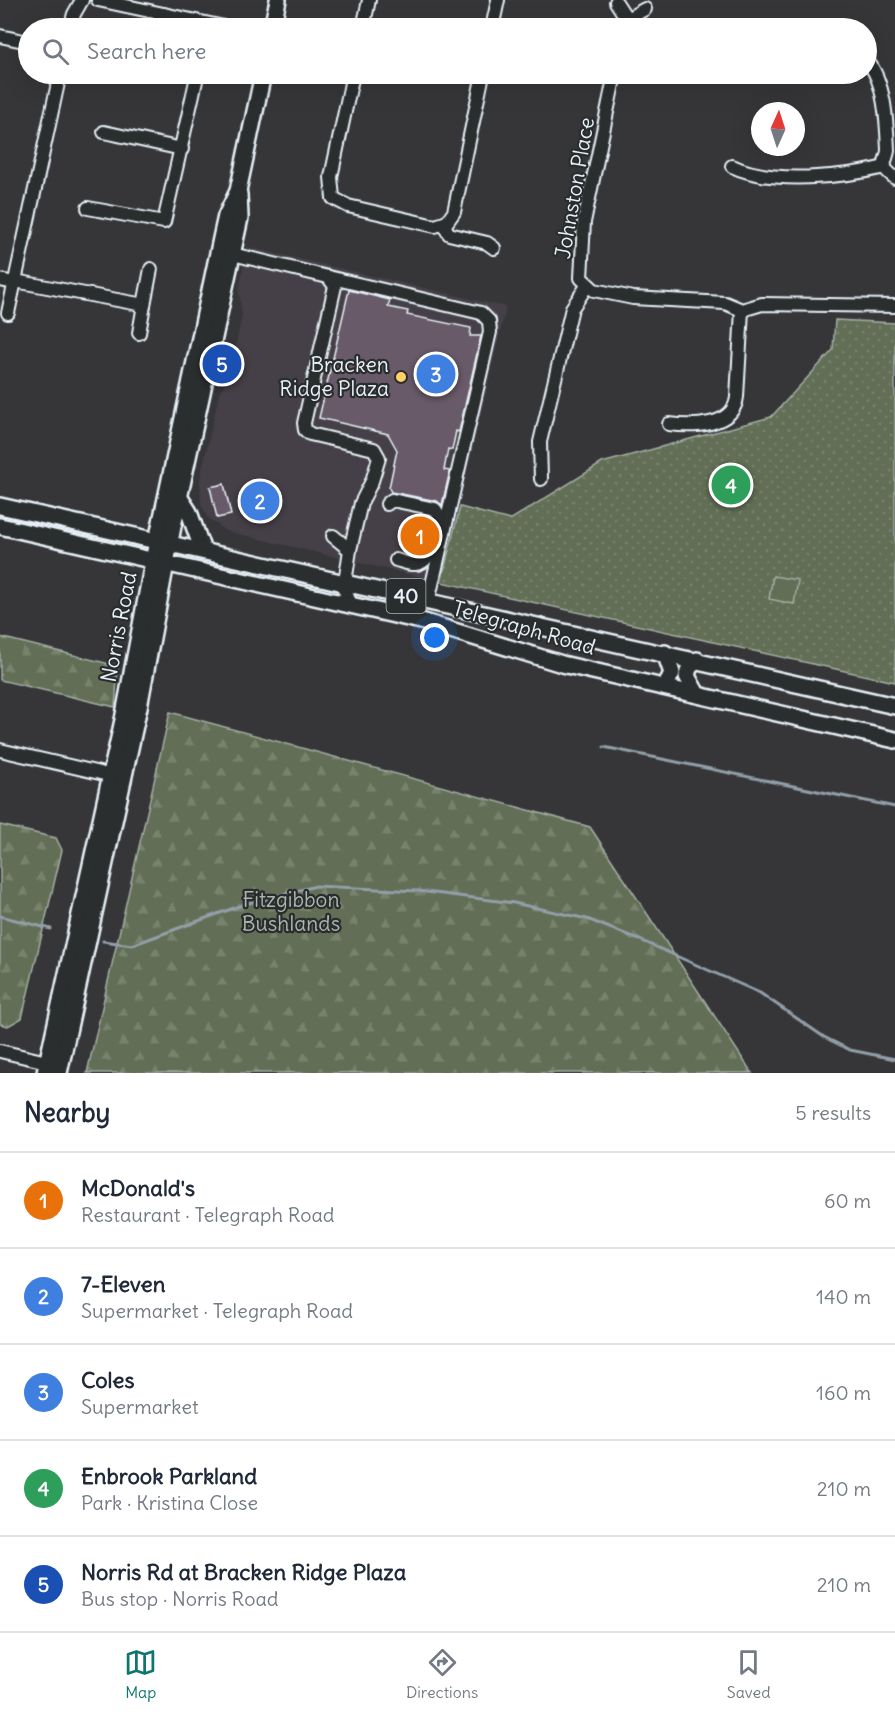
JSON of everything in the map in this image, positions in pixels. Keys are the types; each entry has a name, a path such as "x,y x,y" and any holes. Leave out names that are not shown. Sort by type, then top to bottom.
{"main road":[{"path":"274,18 278,0"},
{"name":"Norris Road","path":"59,1073 164,543 226,252 240,218 238,191 261,84"},
{"name":"Norris Road","path":"164,543 180,498 226,252"},
{"path":"180,498 189,512 203,551"},
{"name":"Telegraph Road","path":"0,506 345,581 428,602 557,627 895,706"},
{"name":"Telegraph Road","path":"0,526 351,604 444,627 538,658 895,740"},
{"path":"665,653 672,673 666,687"},
{"path":"697,660 689,668 687,676 697,694"},
{"name":"Norris Road","path":"46,1067 117,777"}],"street":[{"path":"73,18 82,0"},
{"path":"98,0 183,18"},
{"path":"365,18 369,0"},
{"path":"494,18 498,0"},
{"path":"616,2 623,18"},
{"path":"634,18 645,9"},
{"path":"163,18 164,14"},
{"path":"0,36 18,40"},
{"path":"877,75 881,84 888,150 885,167"},
{"path":"8,313 58,84"},
{"path":"88,208 164,222 195,84"},
{"path":"351,84 331,177 333,198 348,206 431,225 443,224 454,212 481,84"},
{"name":"Johnston Place","path":"541,479 540,442 566,331 573,303 587,286 579,270 582,235 613,84"},
{"path":"104,132 182,149"},
{"path":"732,166 756,174 831,177 885,167"},
{"path":"885,167 895,178"},
{"path":"443,224 449,234 487,243 495,248"},
{"path":"226,252 481,314 489,321 490,332 428,602"},
{"path":"139,333 151,269"},
{"path":"328,277 335,286 305,413 305,430 310,435 374,449 379,458 372,481 361,503 350,550 345,592 351,604"},
{"path":"0,280 144,305"},
{"path":"587,286 599,291 633,298 725,303 742,310 762,304 895,306"},
{"path":"669,424 696,426 726,417 734,411 737,398 742,310"},
{"path":"387,504 392,500 435,509 439,515 430,554 423,561 415,564 396,560"},
{"path":"333,536 350,550"},
{"path":"0,750 117,777"},
{"path":"0,1051 46,1067"}],"shaded area":[{"path":"247,247 506,307 441,582 226,531 208,518 201,504 200,479 220,390 229,379 242,316 239,291"}],"green space":[{"path":"835,320 895,323 895,682 441,582 460,507 510,520 602,463 771,417 833,350"},
{"path":"773,576 798,580 794,604 769,599"},
{"path":"0,637 118,666 115,707 0,680"},
{"name":"Fitzgibbon Bushlands","path":"170,712 590,827 752,1073 87,1073"},
{"path":"0,825 56,838 62,850 22,1018 8,1026 0,1024"}],"building":[{"name":"Bracken Ridge Plaza","path":"349,290 390,300 388,307 408,311 407,315 471,328 470,336 481,336 459,432 456,431 452,450 448,449 444,470 450,471 442,505 437,501 391,492 389,488 397,450 388,434 319,418"},
{"path":"257,483 275,511 266,516 262,511 257,511 245,493 245,490"},
{"path":"224,484 231,515 217,518 210,487"}],"waterway":[{"path":"604,747 895,807"},
{"path":"103,941 132,945 245,904 316,886 418,891 514,903 587,919 640,940 760,993 824,1037 850,1050 895,1059"},
{"path":"0,916 51,929"}],"place":[{"name":"Norris Rd at Bracken Ridge Plaza","path":"222,364"},
{"name":"Coles","path":"436,374"},
{"name":"Bracken Ridge Plaza","path":"401,377"},
{"name":"Enbrook Parkland","path":"731,485"},
{"name":"7-Eleven","path":"260,501"},
{"name":"McDonald's","path":"420,536"}]}
